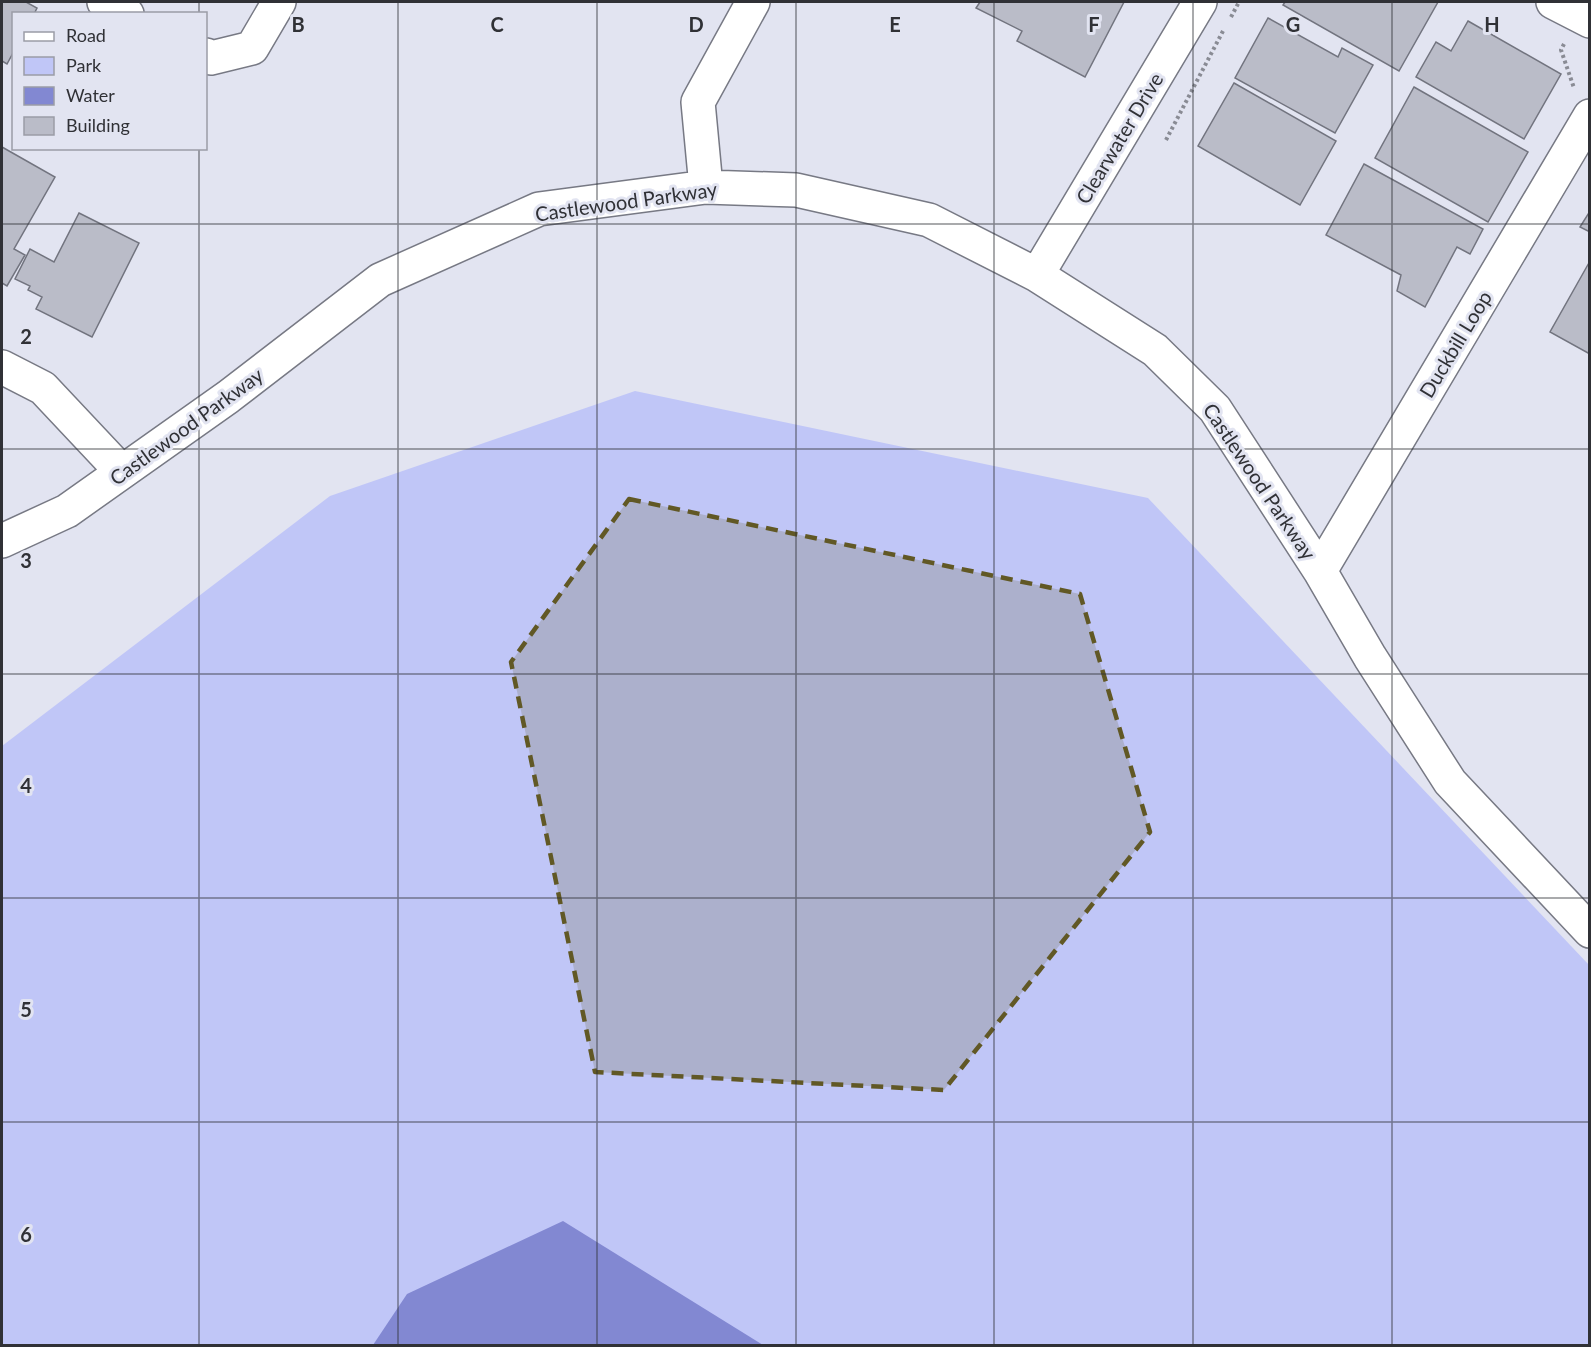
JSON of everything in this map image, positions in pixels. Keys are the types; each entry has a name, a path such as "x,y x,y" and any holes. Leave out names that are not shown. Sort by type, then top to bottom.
{"street":[{"path":"104,2 123,12"},
{"path":"207,56 211,58 252,48 279,2"},
{"path":"706,187 698,102 753,2"},
{"name":"Clearwater Drive","path":"1037,275 1200,2"},
{"path":"1553,2 1590,21"},
{"name":"Duckbill Loop","path":"1320,571 1590,116"},
{"name":"Castlewood Parkway","path":"2,541 67,511 228,397 380,280 539,209 706,187 796,190 929,220 1037,275 1155,350 1215,409 1320,571 1370,657 1450,782 1587,921"},
{"path":"2,367 43,388 122,472"}],"path":[{"path":"1166,140 1239,2"}],"highlighted area":[{"path":"629,499 1080,594 1150,832 944,1090 595,1072 511,662"}],"green space":[{"path":"635,391 1148,498 1589,965 1589,1345 2,1346 2,746 330,496"}],"water":[{"path":"563,1221 763,1345 373,1345 407,1294"}],"building":[{"path":"2,2 26,2 37,8 35,12 12,12 12,55 7,64 2,61"},
{"path":"980,2 1124,2 1085,77 1017,41 1022,31 976,8"},
{"path":"1285,2 1438,2 1399,71 1283,5"},
{"path":"1268,18 1338,57 1342,48 1373,65 1335,133 1235,78"},
{"path":"1468,21 1561,74 1524,139 1416,77 1436,42 1451,51"},
{"path":"1234,83 1336,141 1300,205 1198,146"},
{"path":"1414,87 1528,152 1488,222 1375,158"},
{"path":"2,147 55,177 14,249 25,255 7,286 2,283"},
{"path":"1364,164 1483,229 1470,254 1457,247 1425,307 1397,291 1401,275 1326,235"},
{"path":"1590,211 1590,232 1580,227"},
{"path":"79,213 139,243 92,337 36,309 42,297 28,290 30,286 15,279 30,249 54,262"},
{"path":"1590,261 1590,350 1588,353 1550,332"}]}
